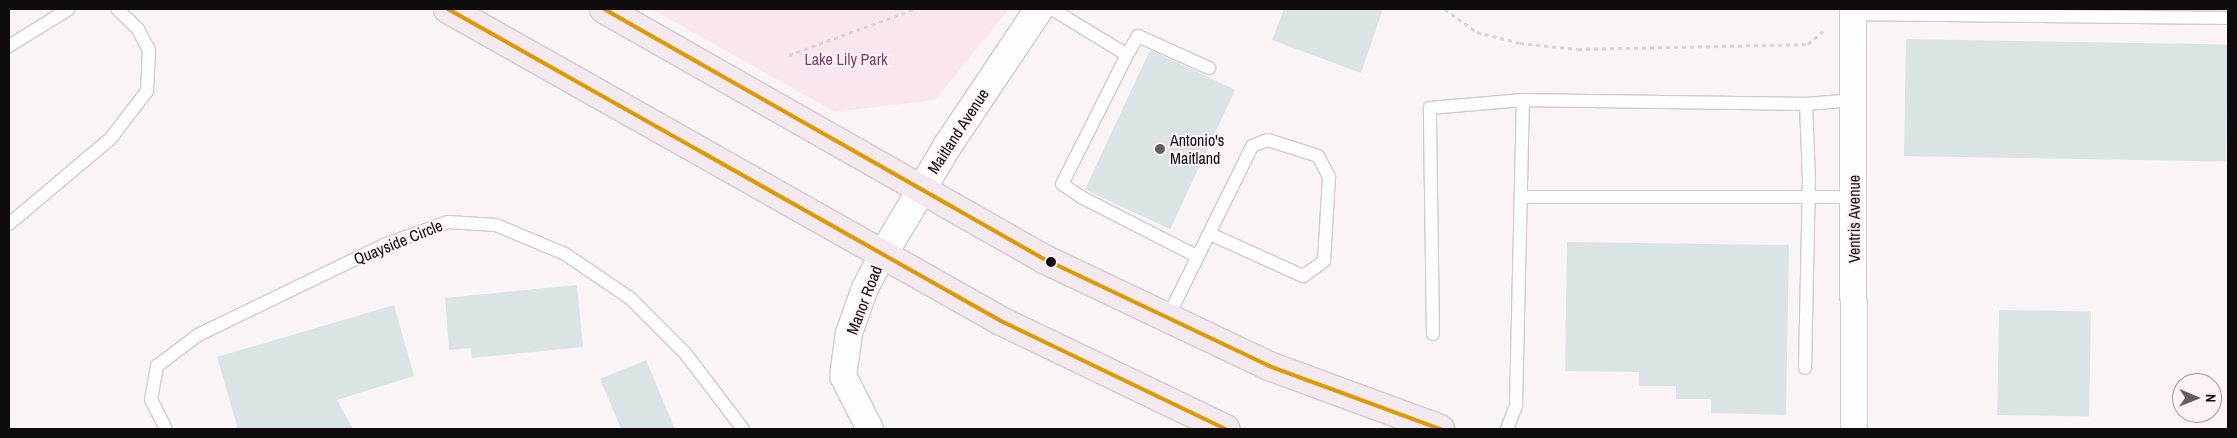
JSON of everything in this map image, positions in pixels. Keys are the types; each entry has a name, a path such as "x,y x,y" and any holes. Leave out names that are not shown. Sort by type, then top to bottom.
{"main road":[{"path":"448,9 882,256 1001,321 1188,421 1225,429"},
{"path":"604,9 1044,259 1269,366 1440,429"},
{"name":"Maitland Avenue","path":"882,256 920,189 1039,9"}],"street":[{"name":"Ventris Avenue","path":"1853,12 1854,429"},
{"name":"Manor Road","path":"870,429 843,376 849,333 865,288 882,256"}],"lane":[{"path":"9,46 69,9"},
{"path":"9,224 111,138 147,91 149,50 138,29 117,9"},
{"path":"1052,9 1127,55"},
{"path":"1853,12 2116,13 2228,18"},
{"path":"1198,257 1081,198 1062,184 1138,36 1209,68"},
{"path":"1433,334 1430,108 1523,100 1806,104 1854,100"},
{"path":"1507,429 1516,405 1523,100"},
{"path":"1805,368 1809,198 1806,104"},
{"path":"1167,319 1252,146 1268,140 1318,156 1329,177 1324,262 1304,276 1210,234"},
{"path":"1521,197 1854,197"},
{"name":"Quayside Circle","path":"166,429 151,400 157,366 198,335 384,245 448,222 496,225 556,251 630,298 685,353 743,429"}],"path":[{"path":"789,55 915,9"},
{"path":"1445,9 1477,32 1520,43 1578,49 1808,44 1828,26"}],"green space":[{"name":"Lake Lily Park","path":"652,9 1009,9 935,100 835,112"}],"building":[{"path":"1284,9 1383,9 1361,73 1272,40"},
{"path":"1906,39 2228,45 2226,162 1904,156"},
{"path":"1150,50 1235,90 1170,229 1085,190"},
{"path":"1567,242 1789,245 1786,415 1711,413 1711,399 1676,399 1676,386 1639,386 1639,372 1565,371"},
{"path":"577,285 583,347 472,358 471,348 449,350 445,298"},
{"path":"394,305 414,376 337,400 353,429 238,429 217,357"},
{"path":"1999,310 2091,312 2089,417 1997,415"},
{"path":"646,360 675,429 621,429 600,379"}],"transit line":[{"path":"448,9 1001,321 1225,429"},
{"path":"604,9 1044,259 1269,366 1440,429"}],"place":[{"name":"Antonio's Maitland","path":"1160,149"}]}
